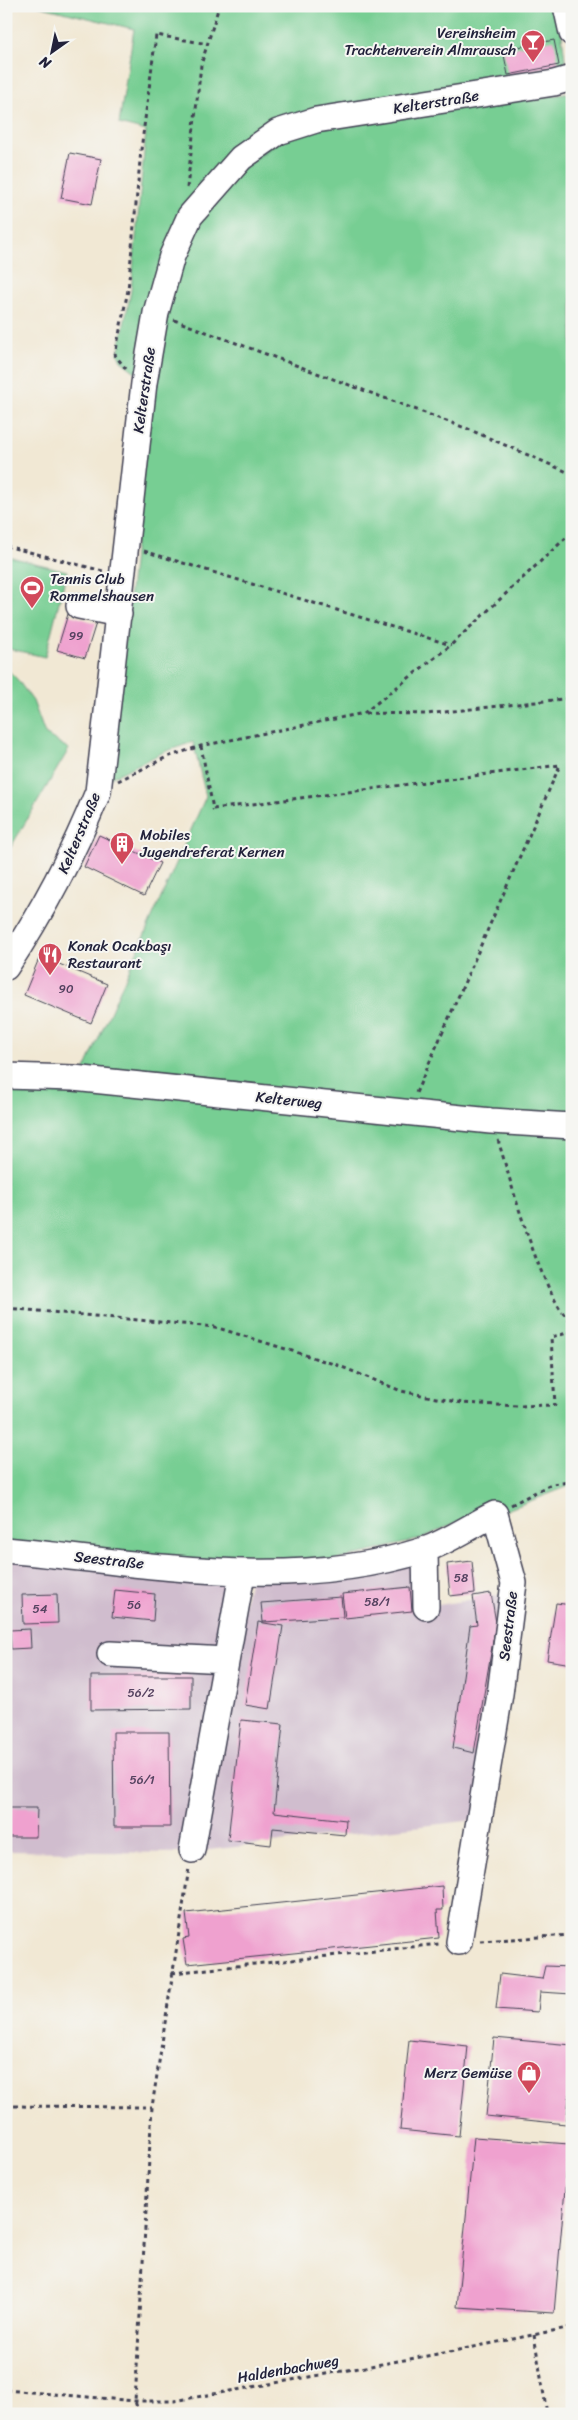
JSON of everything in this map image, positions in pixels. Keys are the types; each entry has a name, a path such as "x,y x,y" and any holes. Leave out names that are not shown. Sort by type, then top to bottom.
{"street":[{"path":"566,6 572,33"},
{"name":"Kelterstraße","path":"6,967 32,928 75,850 98,792 119,614 124,545 144,383 156,313 172,256 190,216 241,158 278,132 316,120 525,88 572,78"},
{"path":"79,606 119,614"},
{"name":"Kelterweg","path":"6,1076 73,1078 491,1121 572,1126"},
{"name":"Seestraße","path":"6,1550 242,1574 344,1569 425,1549 495,1514 514,1583 500,1694 459,1942"},
{"path":"425,1549 426,1606"},
{"path":"192,1850 242,1574"},
{"path":"110,1654 226,1660"}],"path":[{"path":"190,216 186,195 201,65 219,6"},
{"path":"144,383 128,372 115,355 128,290 141,150 156,35 208,44"},
{"path":"156,313 468,429 572,474"},
{"path":"364,713 451,645 572,532"},
{"path":"124,545 451,645"},
{"path":"6,546 122,576"},
{"path":"98,792 167,757 201,746 364,713 426,714 572,698"},
{"path":"201,746 213,809 560,765 407,1112"},
{"path":"491,1121 533,1248 562,1315 572,1323"},
{"path":"6,1308 215,1327 337,1365 401,1391 462,1403 517,1406 555,1405 551,1337 572,1332"},
{"path":"495,1514 551,1484 572,1482"},
{"path":"138,2414 135,2401 152,2107 192,1850"},
{"path":"172,1973 459,1942 572,1935"},
{"path":"6,2106 152,2107"},
{"name":"Haldenbachweg","path":"6,2390 135,2401 184,2400 572,2327"},
{"path":"534,2335 547,2414"}],"shaded area":[{"path":"6,1556 233,1579 186,1853 6,1851"},
{"path":"415,1562 426,1607 505,1594 475,1820 200,1851 249,1581"}],"green space":[{"path":"38,6 558,6 566,66 557,77 316,114 183,213 138,374 121,361 118,354 131,291 146,131 119,124 134,29"},
{"path":"572,93 572,1485 504,1511 499,1502 421,1539 337,1560 238,1566 6,1545 6,1083 78,1085 206,796 193,742 164,752 110,778 152,386 180,259 201,211 246,164 280,140 317,128"},
{"name":"Tennis Club Rommelshausen","path":"6,556 67,571 45,657 6,648"},
{"path":"6,668 17,679 33,701 45,734 69,749 6,855"}],"building":[{"path":"554,40 559,65 508,75 503,50"},
{"path":"70,153 101,159 92,204 61,198"},
{"path":"68,614 96,623 85,658 57,650"},
{"name":"Mobiles Jugendreferat Kernen","path":"99,835 160,863 144,896 84,867"},
{"path":"40,956 107,984 91,1023 24,995"},
{"path":"472,1561 475,1593 450,1596 447,1564"},
{"path":"410,1587 412,1611 345,1618 342,1594"},
{"path":"115,1590 155,1594 153,1621 112,1617"},
{"path":"491,1593 496,1623 474,1753 453,1748 470,1626 477,1625 473,1596"},
{"path":"57,1594 58,1623 23,1624 22,1595"},
{"path":"341,1597 343,1617 263,1622 261,1603"},
{"path":"556,1603 572,1605 572,1664 547,1660"},
{"path":"258,1622 283,1626 270,1709 245,1705"},
{"path":"30,1629 31,1648 11,1649 10,1630"},
{"path":"91,1676 191,1676 191,1709 91,1710"},
{"path":"241,1720 283,1724 274,1812 346,1820 345,1835 273,1828 271,1845 228,1840"},
{"path":"113,1732 169,1732 170,1827 114,1827"},
{"path":"6,1808 37,1808 36,1837 6,1837"},
{"path":"442,1886 443,1910 437,1910 439,1938 187,1964 183,1939 189,1938 186,1913"},
{"path":"545,1966 572,1967 572,1994 540,1992 538,2012 496,2009 500,1974 542,1979"},
{"name":"Merz Gemüse","path":"494,2038 572,2045 572,2071 566,2124 486,2116"},
{"path":"409,2040 468,2046 459,2136 400,2130"},
{"path":"474,2137 569,2144 554,2313 457,2307"}],"place":[{"name":"Vereinsheim Trachtenverein Almrausch","path":"533,63"},
{"name":"Tennis Club Rommelshausen","path":"32,609"},
{"name":"Mobiles Jugendreferat Kernen","path":"122,865"},
{"name":"Konak Ocakbaşı Restaurant","path":"50,976"},
{"name":"Merz Gemüse","path":"529,2094"}]}
